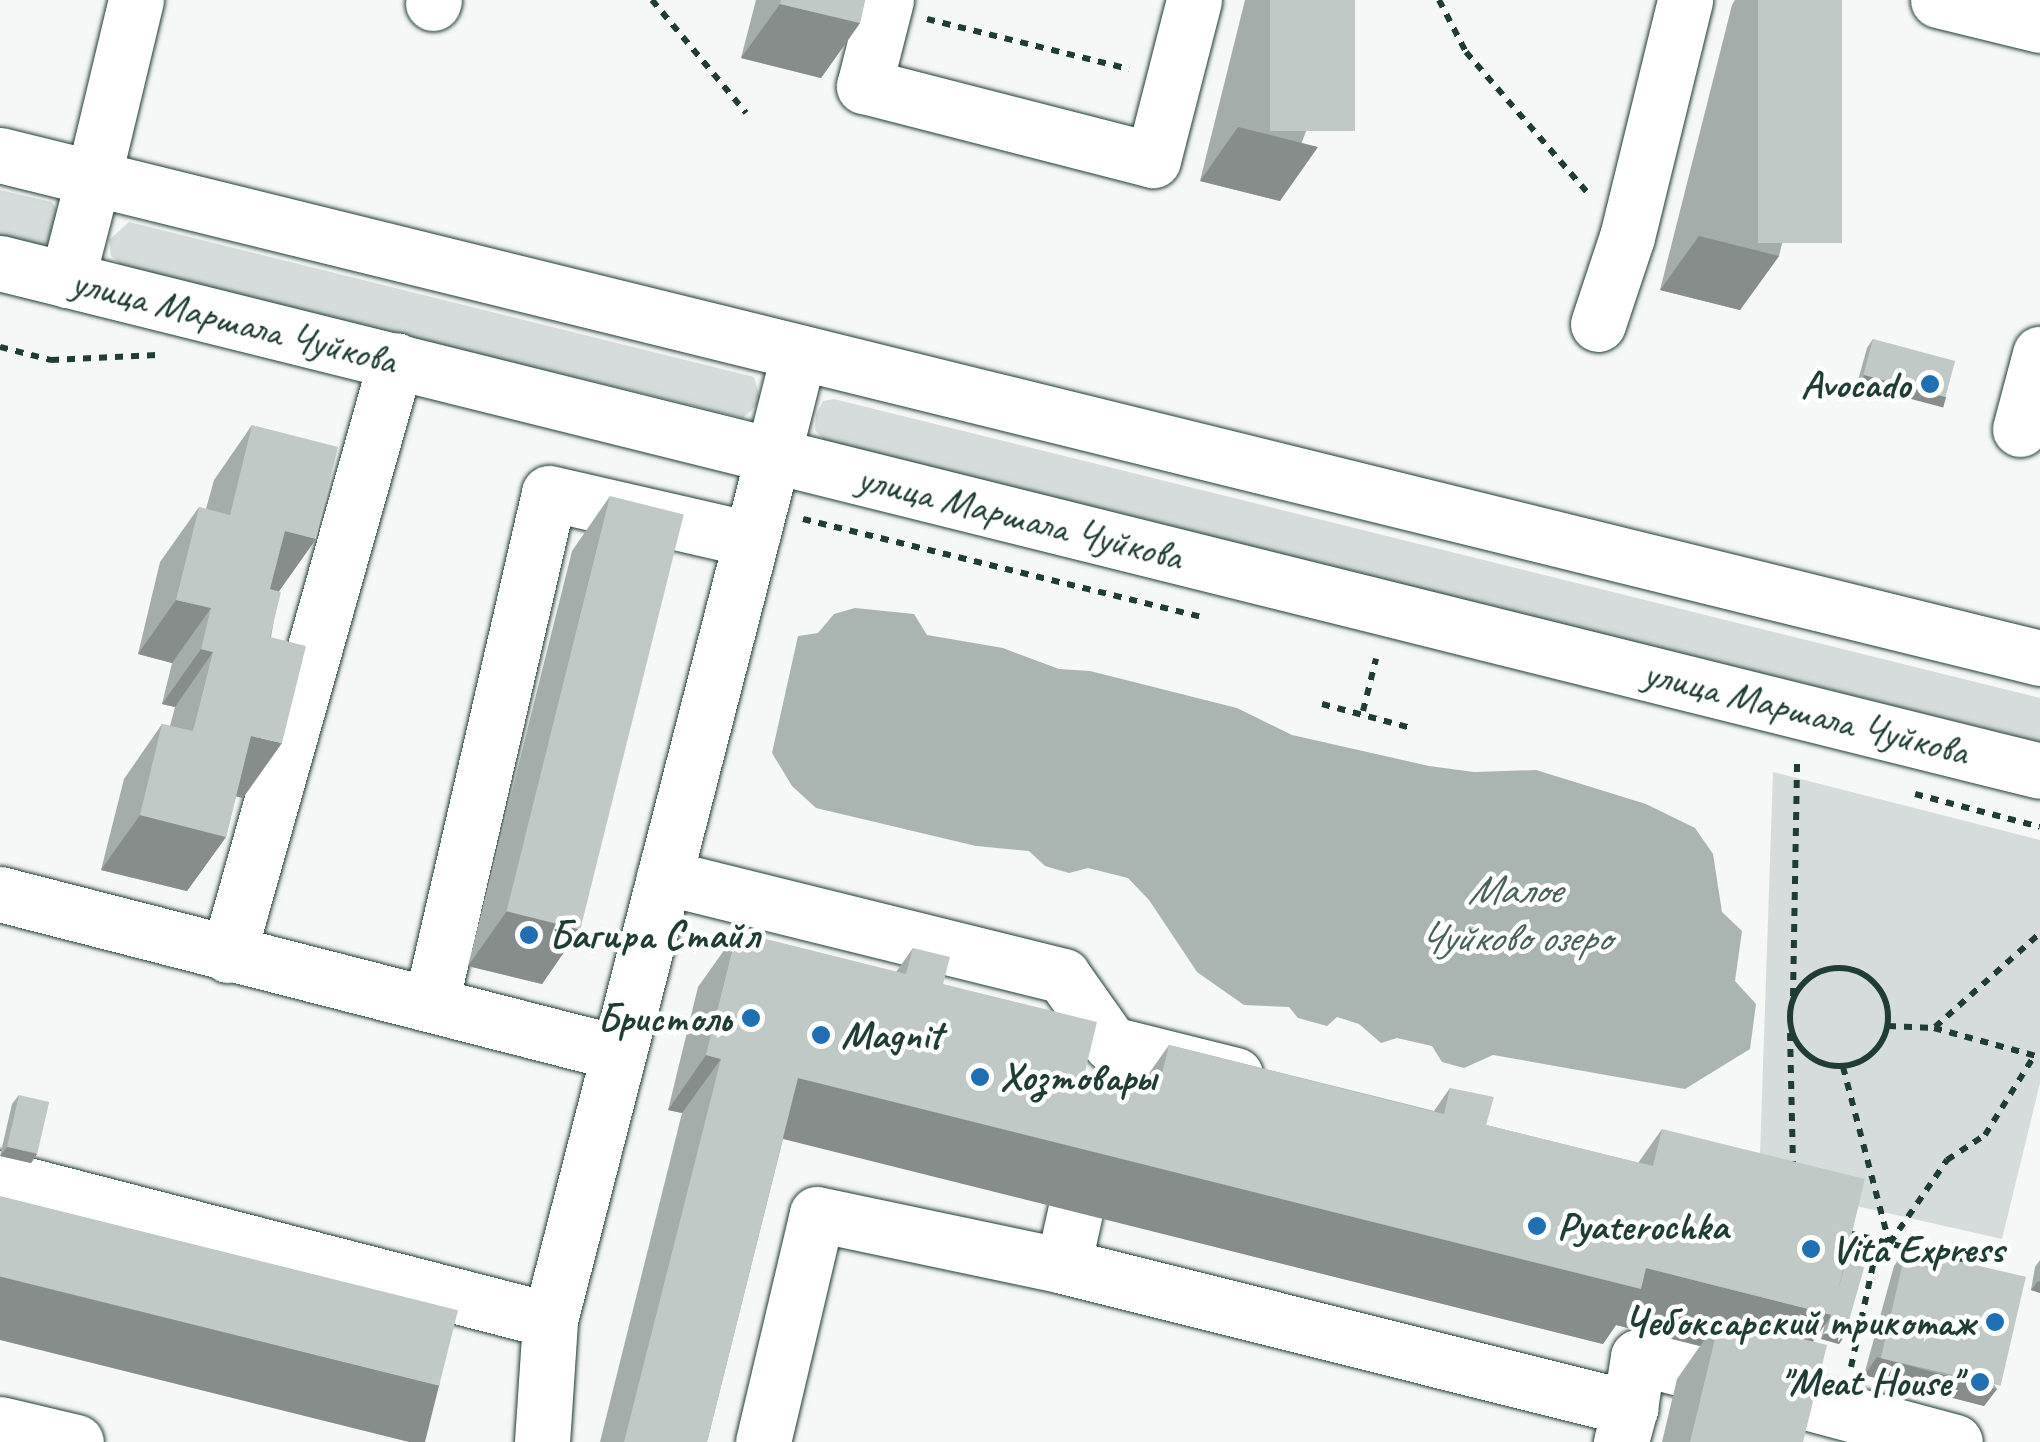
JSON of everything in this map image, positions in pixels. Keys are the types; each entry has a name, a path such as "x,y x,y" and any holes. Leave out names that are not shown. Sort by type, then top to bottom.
{"main road":[{"path":"68,280 136,0"},
{"path":"885,4 864,86 1153,160 1194,0"},
{"path":"1598,324 1627,237 1685,0"},
{"path":"1938,0 2040,25"},
{"path":"0,155 2040,658"},
{"name":"улица Маршала Чуйкова","path":"0,263 2040,771"},
{"path":"542,1442 550,1320 799,352"},
{"path":"2020,429 2040,354"},
{"path":"228,954 396,360"},
{"path":"431,1003 550,492 754,523"},
{"path":"664,877 1063,976 1112,1044 1284,1087"},
{"path":"0,894 619,1053"},
{"path":"1100,1101 1112,1044"},
{"path":"0,1178 550,1320"},
{"path":"1063,1266 1075,1212"},
{"path":"763,1442 816,1214 1063,1266 1625,1425 1638,1357 1955,1442"},
{"path":"0,1424 76,1442"}],"path":[{"path":"652,0 746,113"},
{"path":"1439,0 1466,52 1627,237"},
{"path":"885,4 1174,80"},
{"path":"0,347 50,360 166,354"},
{"path":"754,523 1202,617"},
{"path":"1356,655 1395,664"},
{"path":"1363,711 1376,660"},
{"path":"1322,704 1363,711 1408,727"},
{"path":"1778,759 1816,768"},
{"path":"1793,1178 1790,1024 1797,764"},
{"path":"1909,793 2040,826"},
{"path":"1934,1028 2040,933"},
{"path":"1790,1024 1808,1056 1843,1066 1873,1054 1888,1026 1882,992 1856,970 1822,970 1808,979 1792,1002"},
{"path":"1888,1026 1934,1028 2037,1057 1985,1134 1946,1160 1890,1244"},
{"path":"1843,1066 1890,1244"},
{"path":"1844,1232 1983,1267"},
{"path":"1842,1412 1878,1242"}],"shaded area":[{"path":"0,190 52,202 60,215 50,242 39,246 0,236"},
{"path":"129,222 754,377 761,401 743,418 123,267 111,256 109,240"},
{"path":"834,399 2040,698 2040,742 825,441 815,430 816,415 823,401"},
{"path":"1773,772 2040,840 2040,1083 2002,1239 1759,1184"}],"water":[{"name":"Малое Чуйково озеро","path":"855,608 914,614 927,635 1003,648 1059,669 1090,671 1237,708 1292,735 1429,766 1474,772 1536,770 1646,804 1695,828 1713,854 1722,912 1742,931 1735,981 1756,1004 1750,1049 1685,1089 1493,1055 1464,1068 1442,1062 1432,1046 1397,1038 1381,1043 1359,1024 1337,1017 1327,1026 1298,1018 1289,1007 1244,1005 1197,972 1149,900 1128,878 1088,868 1069,873 1045,866 1029,851 976,846 816,808 792,786 772,753 798,636 818,633 834,614"}],"building":[{"path":"781,0 865,0 860,23 780,4"},
{"path":"1270,0 1355,0 1355,131 1270,131"},
{"path":"1758,0 1842,0 1842,243 1758,243"},
{"path":"1873,339 1955,361 1946,397 1863,375"},
{"path":"252,425 338,447 316,539 285,531 270,589 281,592 270,637 306,646 282,743 251,736 226,837 140,815 162,724 193,731 213,652 201,649 211,608 176,600 199,507 230,515"},
{"path":"610,496 684,514 580,930 506,911"},
{"path":"737,932 906,974 913,948 950,957 943,984 1097,1022 1085,1072 1158,1090 1169,1045 1444,1114 1450,1088 1494,1097 1486,1125 1653,1166 1662,1129 1865,1179 1832,1315 1646,1268 1641,1289 798,1078 707,1442 624,1442 721,1059 706,1055"},
{"path":"19,1095 49,1102 37,1154 7,1147"},
{"path":"0,1196 458,1310 439,1386 0,1276"},
{"path":"1906,1249 2026,1277 2001,1386 1881,1358"},
{"path":"1846,1262 1864,1267 1845,1335 1826,1330"},
{"path":"1720,1318 1827,1345 1803,1442 1690,1442"}],"place":[{"name":"Avocado","path":"1930,384"},
{"name":"Багира Стайл","path":"529,935"},
{"name":"Бристоль","path":"751,1018"},
{"name":"Magnit","path":"821,1035"},
{"name":"Хозтовары","path":"980,1077"},
{"name":"Pyaterochka","path":"1537,1226"},
{"name":"Vita Express","path":"1811,1249"},
{"name":"Чебоксарский трикотаж","path":"1995,1322"},
{"name":"\"Meat House\"","path":"1980,1382"}]}
